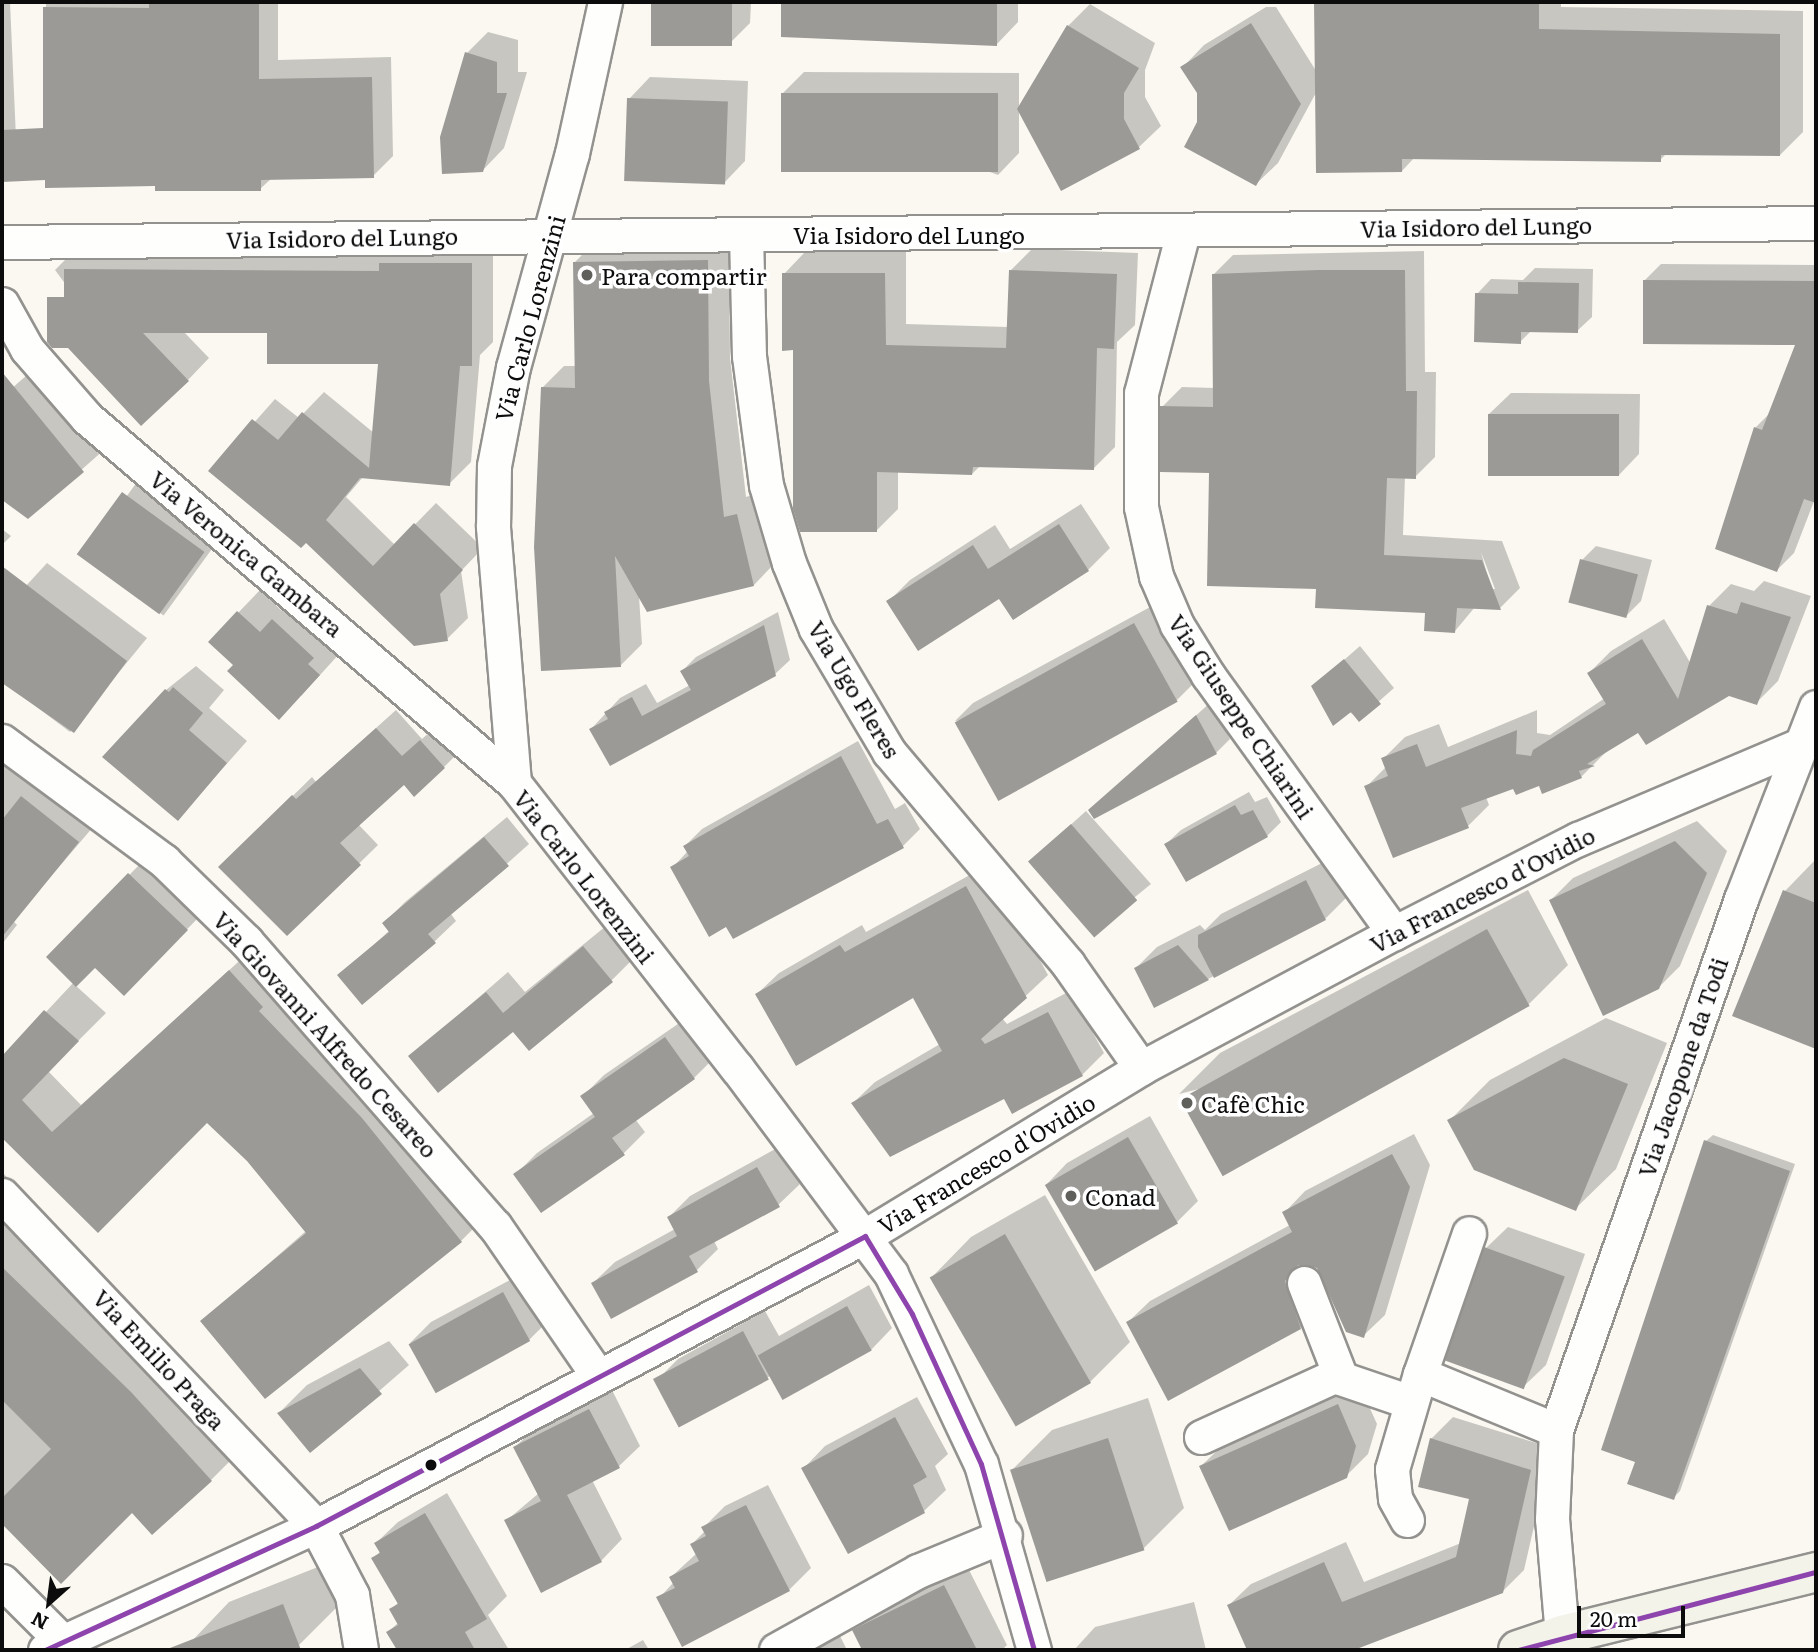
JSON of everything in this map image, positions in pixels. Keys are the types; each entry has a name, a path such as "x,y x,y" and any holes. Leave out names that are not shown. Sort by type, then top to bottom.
{"main road":[{"path":"1518,1650 1565,1643 1816,1572"}],"street":[{"name":"Via Carlo Lorenzini","path":"605,2 551,234 513,367 492,488 514,783 865,1236 891,1274 950,1392 981,1464 1005,1535 1034,1650"},
{"name":"Via Isidoro del Lungo","path":"2,242 551,234 1182,232 1816,223"},
{"name":"Via Giuseppe Chiarini","path":"1182,232 1141,393 1141,507 1156,576 1177,625 1208,675 1394,933"},
{"name":"Via Ugo Fleres","path":"746,234 749,356 766,485 789,563 816,629 889,752 1060,954 1141,1068"},
{"name":"Via Veronica Gambara","path":"2,304 27,349 87,418 514,783"},
{"name":"Via Jacopone da Todi","path":"1565,1643 1552,1518 1556,1430 1741,899 1810,740 1816,707"},
{"name":"Via Francesco d'Ovidio","path":"55,1646 316,1525 865,1236 1141,1068 1394,933 1578,839 1810,740"},
{"name":"Via Giovanni Alfredo Cesareo","path":"2,741 163,861 246,941 495,1226 598,1376"},
{"name":"Via Emilio Praga","path":"2,1195 316,1525 352,1595 361,1650"},
{"path":"1407,1520 1395,1498 1392,1469 1416,1388 1469,1233"},
{"path":"1304,1283 1341,1378"},
{"path":"1201,1437 1334,1376 1416,1388 1556,1430"},
{"path":"776,1650 918,1571 1005,1535"},
{"path":"2,1581 55,1646"}],"building":[{"path":"149,2 259,2 259,79 372,77 374,178 261,180 261,191 155,191 155,186 45,188 45,180 2,182 2,130 43,128 43,7 149,8"},
{"path":"651,2 732,2 732,46 651,46"},
{"path":"781,2 997,2 997,46 781,37"},
{"path":"1314,2 1539,2 1539,29 1780,34 1780,156 1661,155 1661,162 1402,159 1402,172 1316,173"},
{"path":"1251,23 1301,104 1256,186 1184,147 1197,122 1197,93 1180,67"},
{"path":"1067,25 1139,68 1124,93 1124,119 1140,149 1061,191 1017,109"},
{"path":"465,52 497,62 497,93 507,93 483,172 442,174 440,137"},
{"path":"781,93 998,93 998,172 781,172"},
{"path":"627,98 728,102 725,184 624,181"},
{"path":"708,260 709,381 724,517 737,514 754,586 647,612 615,556 621,667 541,671 534,547 541,387 575,388 573,262"},
{"path":"379,263 472,263 472,366 460,366 450,486 360,478 326,520 373,566 414,523 463,570 440,594 448,641 414,646 306,543 301,548 208,471 252,419 278,440 302,412 369,468 378,364 267,364 267,333 143,333 189,381 141,426 68,348 52,348 47,342 47,297 64,297 64,269 379,271"},
{"path":"1009,270 1117,274 1114,349 1097,348 1094,470 973,467 972,475 877,472 877,532 800,532 793,509 793,350 782,351 782,273 885,273 886,345 1006,348"},
{"path":"1405,270 1406,391 1417,391 1416,479 1387,478 1384,555 1482,560 1501,610 1457,608 1455,633 1424,631 1425,613 1315,608 1316,589 1207,586 1209,473 1160,472 1160,406 1213,407 1212,274"},
{"path":"1643,280 1816,281 1816,503 1804,499 1777,572 1715,549 1754,427 1762,430 1795,345 1643,344"},
{"path":"1518,282 1579,283 1578,333 1521,332 1521,344 1474,342 1475,293 1518,294"},
{"path":"2,372 84,472 28,519 2,500"},
{"path":"1488,414 1619,414 1619,476 1488,476"},
{"path":"122,492 205,552 159,614 77,554"},
{"path":"1059,524 1089,571 1013,620 999,599 918,651 886,601 973,545 988,569"},
{"path":"1580,559 1638,575 1626,618 1568,602"},
{"path":"2,566 127,661 74,733 2,683"},
{"path":"1741,602 1791,617 1757,705 1729,696 1646,745 1638,733 1587,764 1595,766 1579,771 1582,778 1542,794 1539,786 1516,795 1513,789 1461,808 1469,828 1393,858 1364,786 1388,776 1381,758 1417,744 1426,767 1517,730 1516,754 1531,756 1533,750 1606,704 1587,673 1642,639 1678,699 1707,605 1737,614"},
{"path":"237,611 260,632 272,619 314,658 308,664 320,675 279,720 227,671 233,665 208,642"},
{"path":"1134,623 1178,702 998,801 955,722"},
{"path":"764,625 776,676 610,766 589,729 608,719 604,712 632,697 642,716 691,690 680,671"},
{"path":"1344,659 1381,704 1359,722 1351,712 1333,726 1311,686"},
{"path":"173,687 203,713 189,730 227,763 178,821 102,757 165,689 169,692"},
{"path":"1196,715 1217,754 1094,819 1088,810"},
{"path":"376,728 402,756 420,740 445,768 414,797 404,785 340,843 361,865 287,936 218,867 292,795 296,799"},
{"path":"841,756 877,824 888,819 904,848 733,939 726,927 709,937 670,867 689,856 683,846"},
{"path":"21,796 79,842 2,937 2,820"},
{"path":"1235,805 1241,815 1253,810 1268,837 1186,882 1164,844"},
{"path":"1071,824 1137,900 1094,938 1028,861"},
{"path":"484,837 509,866 428,934 436,943 362,1005 337,975 389,932 382,923"},
{"path":"1675,841 1707,873 1659,989 1603,1016 1549,900"},
{"path":"128,873 188,930 124,996 95,968 76,987 46,957"},
{"path":"1306,880 1326,920 1214,978 1198,947 1198,935"},
{"path":"966,886 1027,998 981,1039 985,1044 1048,1012 1083,1076 1012,1114 1004,1099 890,1157 851,1103 942,1051 913,998 796,1066 755,994 840,945 845,952"},
{"path":"1783,890 1816,903 1816,1049 1732,1016"},
{"path":"1487,929 1530,1006 1223,1176 1180,1099"},
{"path":"1178,945 1209,980 1154,1008 1134,968"},
{"path":"583,946 613,982 529,1051 513,1032 438,1093 408,1056 486,992 503,1013"},
{"path":"229,970 263,1007 259,1011 362,1118 462,1242 265,1399 200,1321 306,1233 247,1161 207,1123 98,1233 2,1138 2,1056 44,1010 79,1041 22,1100 52,1132"},
{"path":"665,1037 695,1079 612,1138 625,1155 541,1213 513,1174 595,1117 580,1096"},
{"path":"1564,1058 1628,1084 1576,1211 1474,1170 1447,1120"},
{"path":"1128,1137 1178,1224 1095,1272 1045,1185"},
{"path":"1704,1140 1790,1171 1674,1500 1627,1484 1635,1462 1601,1450"},
{"path":"1392,1154 1410,1187 1364,1338 1346,1332 1317,1268 1298,1265 1285,1281 1301,1329 1168,1401 1126,1322 1292,1232 1282,1212"},
{"path":"757,1167 780,1207 689,1256 698,1272 611,1319 591,1283 677,1236 667,1217"},
{"path":"1005,1234 1091,1383 1016,1426 930,1278"},
{"path":"1484,1247 1565,1276 1524,1389 1443,1360"},
{"path":"2,1267 131,1392 212,1481 152,1535 132,1513 61,1584 2,1524 2,1498 51,1449 2,1400"},
{"path":"503,1292 530,1341 436,1393 409,1344"},
{"path":"847,1306 872,1351 783,1400 758,1355"},
{"path":"743,1331 769,1380 679,1427 653,1379"},
{"path":"360,1368 382,1394 310,1453 277,1413"},
{"path":"1338,1404 1356,1446 1347,1478 1229,1531 1199,1466"},
{"path":"589,1409 620,1468 567,1495 602,1562 541,1593 504,1520 541,1501 513,1447"},
{"path":"895,1417 927,1477 913,1485 925,1513 848,1554 801,1468"},
{"path":"1108,1438 1144,1550 1047,1582 1010,1470"},
{"path":"1430,1438 1531,1470 1503,1593 1354,1650 1247,1650 1227,1605 1324,1562 1342,1602 1456,1557 1469,1499 1418,1487"},
{"path":"746,1505 790,1591 682,1647 656,1597 675,1588 669,1577 699,1561 690,1544 706,1536 701,1527"},
{"path":"425,1513 487,1619 465,1632 475,1650 397,1650 386,1632 398,1625 389,1609 398,1604 371,1558 380,1553 374,1543"},
{"path":"944,1585 977,1650 862,1650 852,1630"},
{"path":"283,1604 301,1650 170,1648"}],"transit line":[{"path":"865,1236 912,1314 981,1464 1034,1650"},
{"path":"45,1650 316,1526 865,1236"},
{"path":"1518,1650 1816,1572"}],"place":[{"name":"Para compartir","path":"587,275"},
{"name":"Cafè Chic","path":"1187,1103"},
{"name":"Conad","path":"1071,1196"}]}
